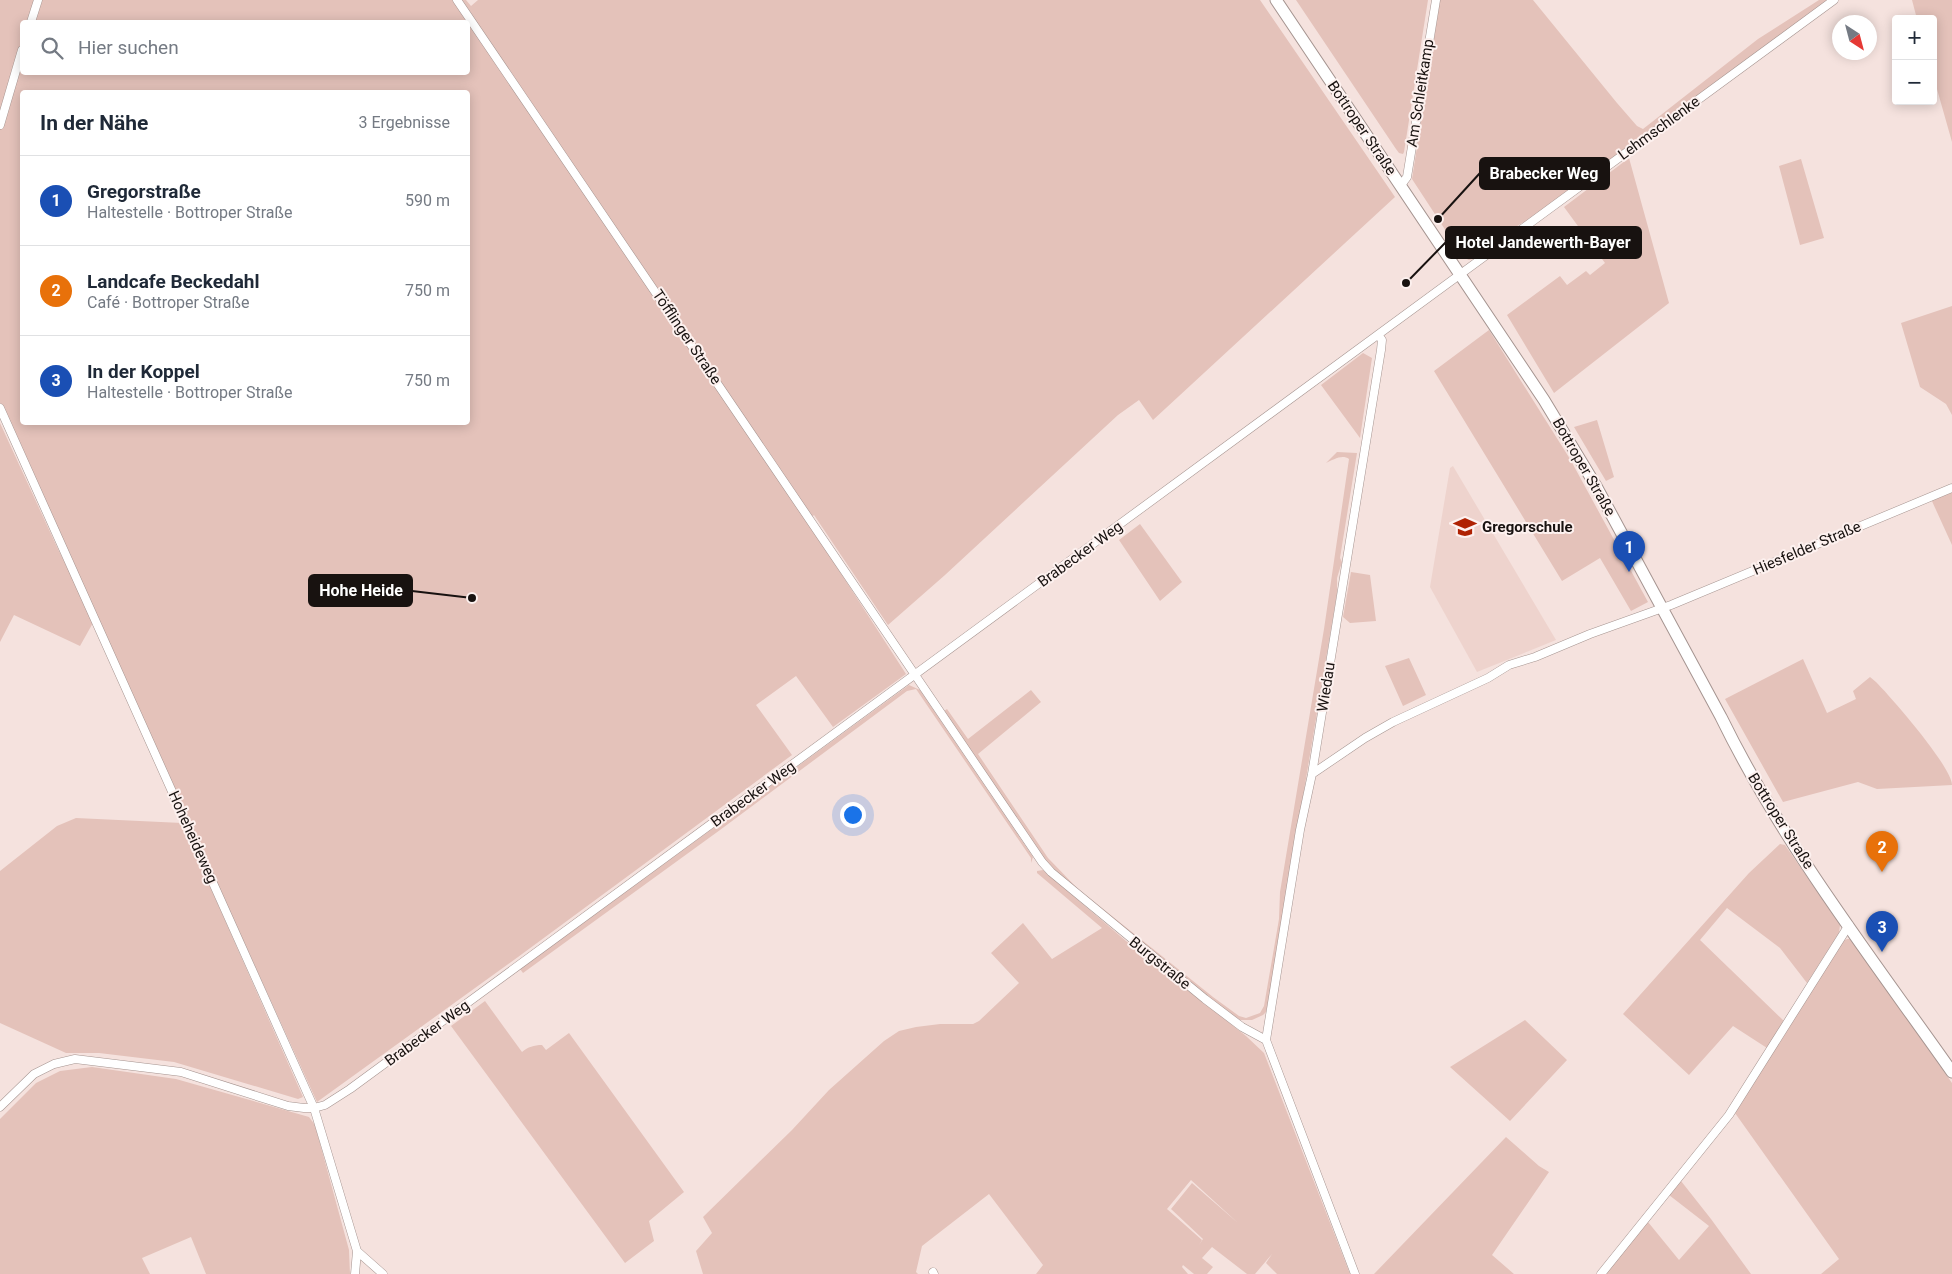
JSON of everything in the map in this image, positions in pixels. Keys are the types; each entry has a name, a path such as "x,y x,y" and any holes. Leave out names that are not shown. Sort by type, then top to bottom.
{"main road":[{"name":"Bottroper Straße","path":"1276,0 1554,416 1596,486 1748,768 1787,834 1952,1072"}],"street":[{"path":"32,20 38,0"},
{"name":"Töfflinger Straße","path":"456,0 470,20"},
{"name":"Am Schleitkamp","path":"1401,185 1407,177 1436,0"},
{"name":"Lehmschlenke","path":"1460,273 1834,0"},
{"name":"Töfflinger Straße","path":"470,21 916,675"},
{"path":"0,125 20,57"},
{"name":"Brabecker Weg","path":"0,1107 34,1074 54,1064 75,1059 181,1072 288,1106 314,1108 325,1105 350,1089 916,675 1460,273"},
{"name":"Wiedau","path":"1266,1040 1300,830 1312,774 1381,350 1382,340 1378,335"},
{"name":"Hoheheideweg","path":"0,408 314,1108 357,1251 355,1274"},
{"name":"Hiesfelder Straße","path":"1312,774 1365,738 1393,722 1488,678 1509,665 1535,657 1590,634 1671,605 1952,488"},
{"name":"Burgstraße","path":"916,675 1037,855 1051,872 1205,999 1242,1027 1266,1040"},
{"path":"1601,1274 1729,1114 1849,926"},
{"path":"1266,1040 1355,1274"},
{"path":"357,1251 383,1274"}],"shaded area":[{"path":"0,0 466,0 471,6 478,0 1260,0 1395,197 1153,420 1139,400 1118,415 945,575 888,625 814,515 807,521 906,674 833,727 796,676 756,705 792,755 317,1102 0,407"},
{"path":"1296,0 1428,0 1403,154 1399,153 1396,149"},
{"path":"1440,0 1533,0 1617,103 1637,126 1643,129 1758,39 1819,0 1828,0 1529,221 1522,223 1500,237 1498,236 1482,253 1469,260 1463,257 1412,179"},
{"path":"1912,0 1952,0 1952,142 1937,89 1937,15 1916,15"},
{"path":"1629,158 1669,303 1554,393 1507,315 1560,276 1567,285 1586,271 1590,275 1605,263 1564,207"},
{"path":"1801,159 1824,238 1800,245 1779,166"},
{"path":"1952,306 1952,415 1946,404 1920,387 1901,323"},
{"path":"1489,330 1570,459 1648,602 1631,611 1600,558 1562,581 1434,371"},
{"path":"1363,353 1372,358 1360,438 1321,385"},
{"path":"1597,420 1614,477 1606,481 1574,427"},
{"path":"0,423 57,547 94,621 80,646 14,615 0,642"},
{"path":"1337,452 1357,453 1340,558 1342,562 1337,578 1337,593 1271,988 1266,1012 1252,1020 1240,1020 1213,1001 1063,880 1044,859 944,711 947,709 968,739 1031,690 1041,702 978,754 1048,858 1077,888 1213,997 1239,1016 1246,1018 1260,1013 1264,1006 1279,919 1280,892 1324,629 1349,459 1340,457 1326,463"},
{"name":"Gregorschule","path":"1453,466 1556,640 1477,672 1430,587 1450,468"},
{"path":"1952,491 1952,545 1931,499"},
{"path":"1140,524 1182,582 1160,601 1119,540"},
{"path":"1351,572 1370,575 1376,621 1350,623 1343,617"},
{"path":"1409,658 1426,695 1403,706 1385,666"},
{"path":"1803,659 1827,713 1856,699 1853,691 1870,677 1876,682 1907,716 1932,748 1942,763 1952,785 1877,789 1858,782 1783,802 1725,699"},
{"path":"909,685 920,690 1033,857 1031,863 1031,858 916,689 907,691 523,973 520,969"},
{"path":"76,818 182,823 303,1097 298,1099 174,1062 99,1053 66,1053 0,1023 0,871 57,826"},
{"path":"1780,844 1785,845 1840,925 1839,933 1807,983 1780,948 1727,908 1700,940 1784,1021 1767,1048 1733,1026 1689,1075 1623,1014 1749,873"},
{"path":"1043,870 1126,941 1246,1036 1264,1053 1350,1274 1277,1274 1266,1263 1272,1254 1255,1274 1247,1274 1212,1247 1202,1258 1213,1267 1207,1274 1194,1274 1183,1265 1182,1267 1188,1274 1036,1274 1043,1265 989,1194 922,1246 916,1272 918,1274 703,1274 696,1251 712,1233 703,1217 792,1130 829,1090 884,1041 899,1031 916,1027 940,1024 973,1024 979,1021 1019,983 991,953 1023,923 1052,959 1102,928 1037,873 1037,871","holes":["1191,1180 1238,1223 1192,1183 1171,1209 1203,1239 1199,1245 1202,1240 1167,1209"]},
{"path":"1851,939 1952,1083 1952,1274 1821,1274 1839,1259 1735,1113 1843,941"},
{"path":"485,1001 522,1052 539,1045 542,1045 546,1050 569,1033 684,1192 649,1221 654,1241 625,1263 451,1026"},
{"path":"1525,1020 1567,1060 1510,1121 1450,1067"},
{"path":"92,1067 176,1079 309,1117 315,1125 349,1250 350,1274 206,1274 191,1237 142,1258 150,1274 0,1274 0,1119 36,1083 60,1071"},
{"path":"1506,1137 1539,1166 1549,1172 1492,1255 1514,1274 1374,1274"},
{"path":"1681,1181 1751,1274 1605,1274 1648,1222 1679,1260 1709,1226 1669,1195"}],"place":[{"name":"Brabecker Weg","path":"1438,219"},
{"name":"Hotel Jandewerth-Bayer","path":"1406,283"},
{"name":"Gregorschule","path":"1465,527"},
{"name":"Gregorstraße","path":"1629,572"},
{"name":"Hohe Heide","path":"472,598"},
{"name":"Landcafe Beckedahl","path":"1882,872"},
{"name":"In der Koppel","path":"1882,952"}]}
